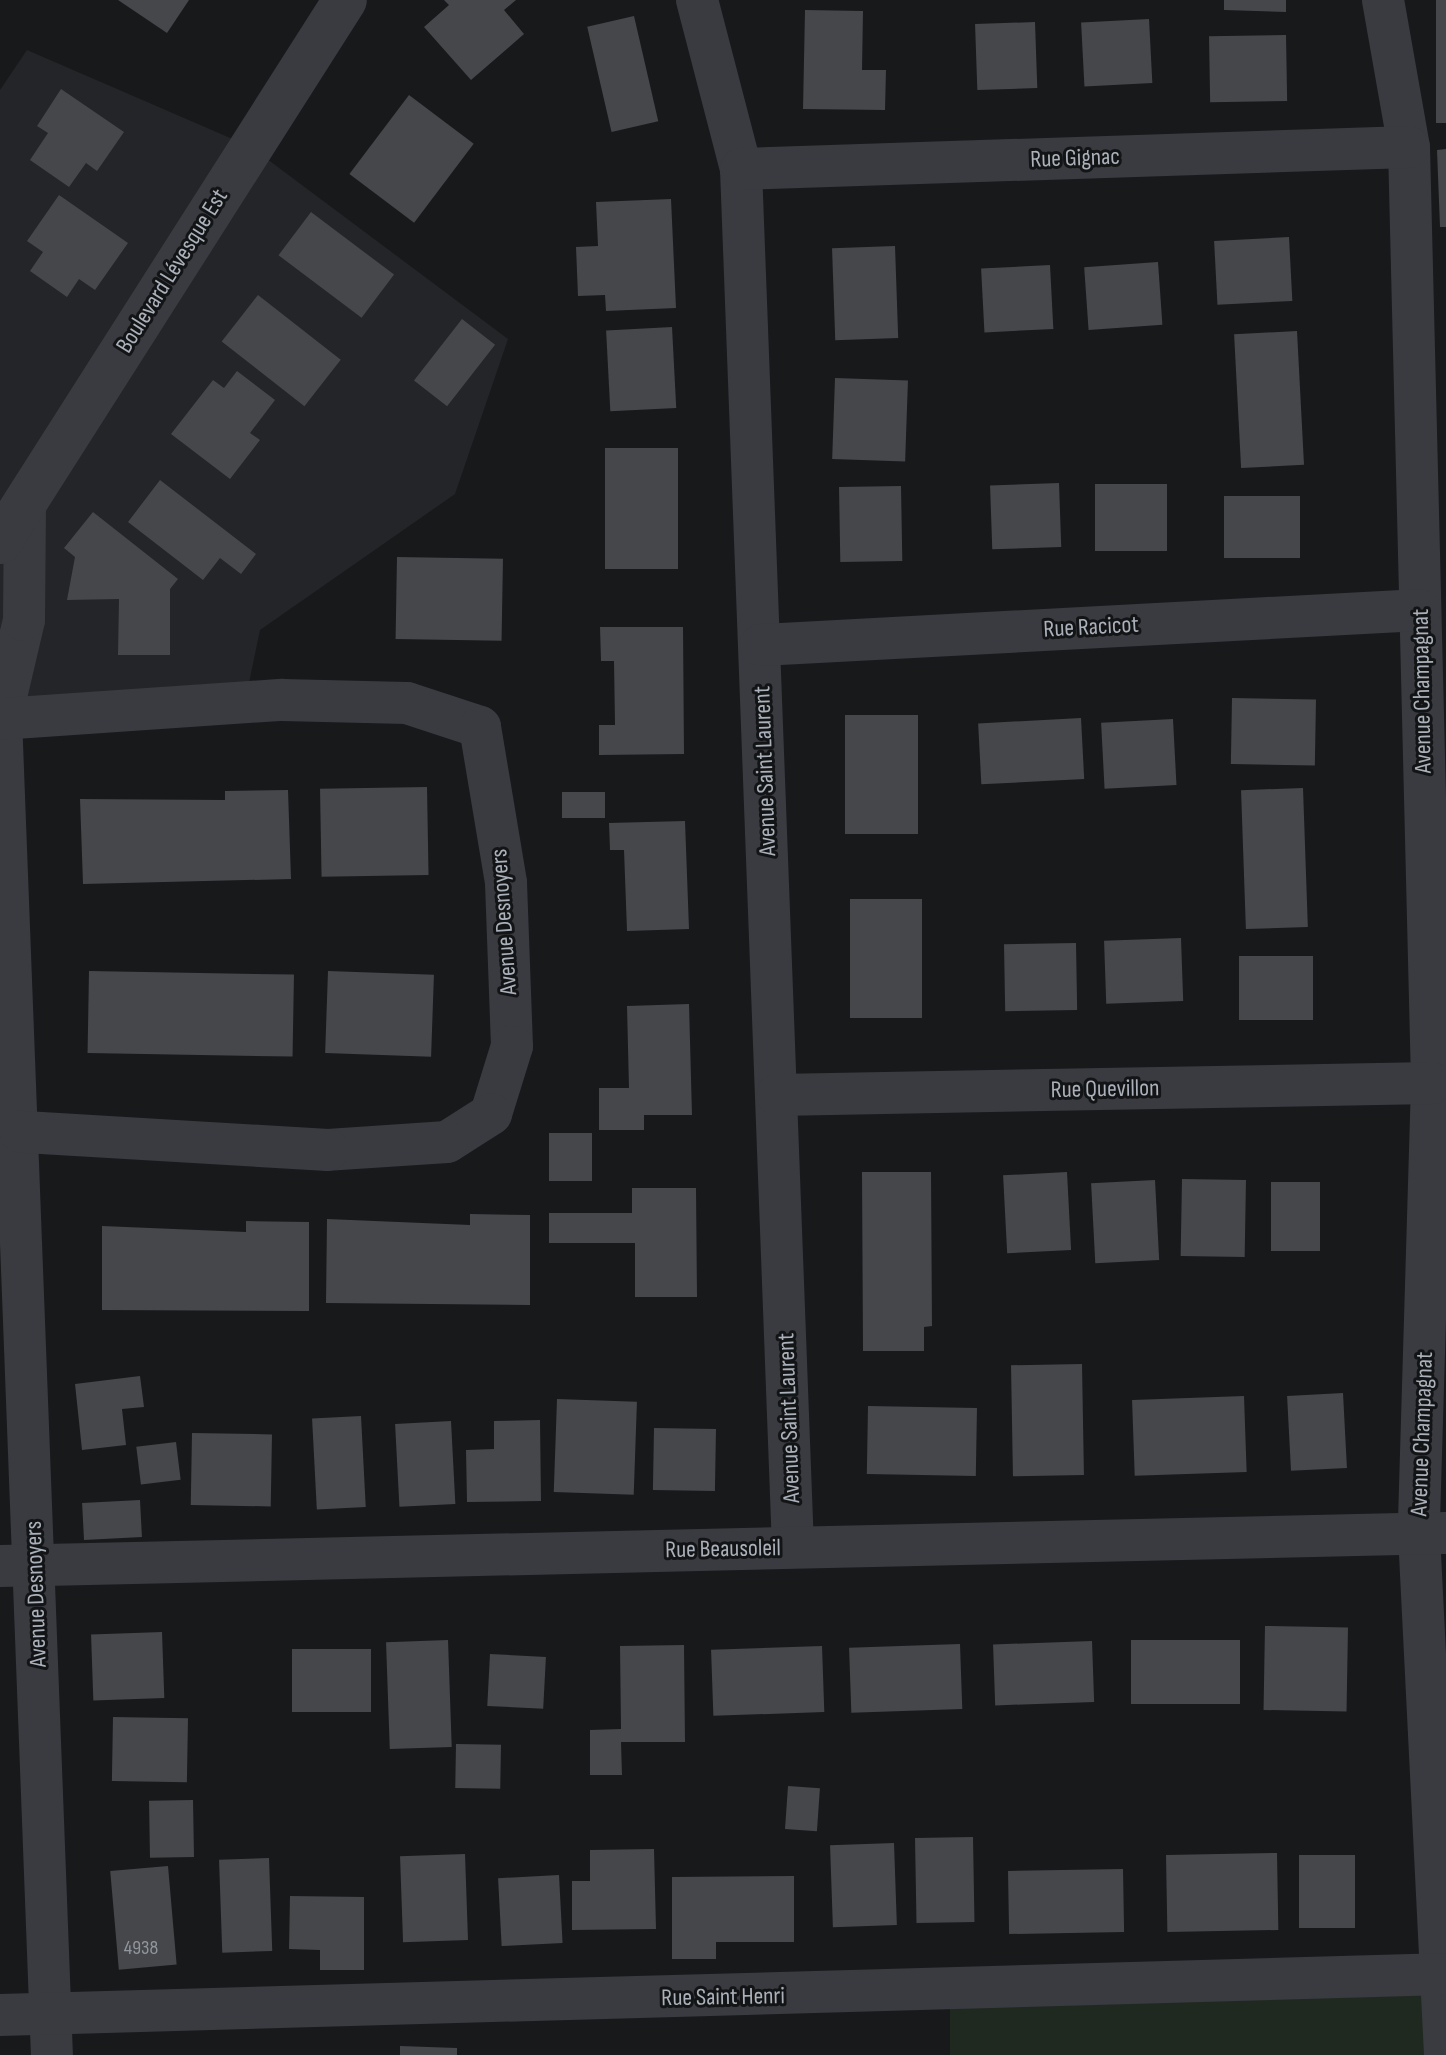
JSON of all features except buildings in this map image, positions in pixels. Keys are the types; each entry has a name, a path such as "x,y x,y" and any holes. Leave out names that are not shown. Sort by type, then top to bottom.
{"street":[{"name":"Boulevard Lévesque Est","path":"0,542 345,0"},
{"name":"Avenue Saint Laurent","path":"697,0 741,169 793,1547"},
{"name":"Avenue Champagnat","path":"1383,0 1409,147 1432,1083 1433,1533 1445,2055"},
{"name":"Rue Gignac","path":"741,169 1409,147"},
{"path":"3,708 24,620 25,504"},
{"name":"Rue Racicot","path":"761,645 1420,610"},
{"name":"Avenue Desnoyers","path":"21,1132 328,1150 447,1142 491,1114 512,1046 506,883 480,727 407,703 282,700 3,708 21,1132 18,1566 52,2055"},
{"name":"Rue Quevillon","path":"777,1095 1432,1083"},
{"name":"Rue Beausoleil","path":"18,1566 1433,1533"},
{"name":"Rue Saint Henri","path":"0,2015 1443,1974"}],"shaded area":[{"path":"27,50 251,147 508,339 455,494 260,630 245,702 7,721 0,1130 0,90"},
{"path":"1441,1974 1445,2055 950,2055 950,1992"}]}
